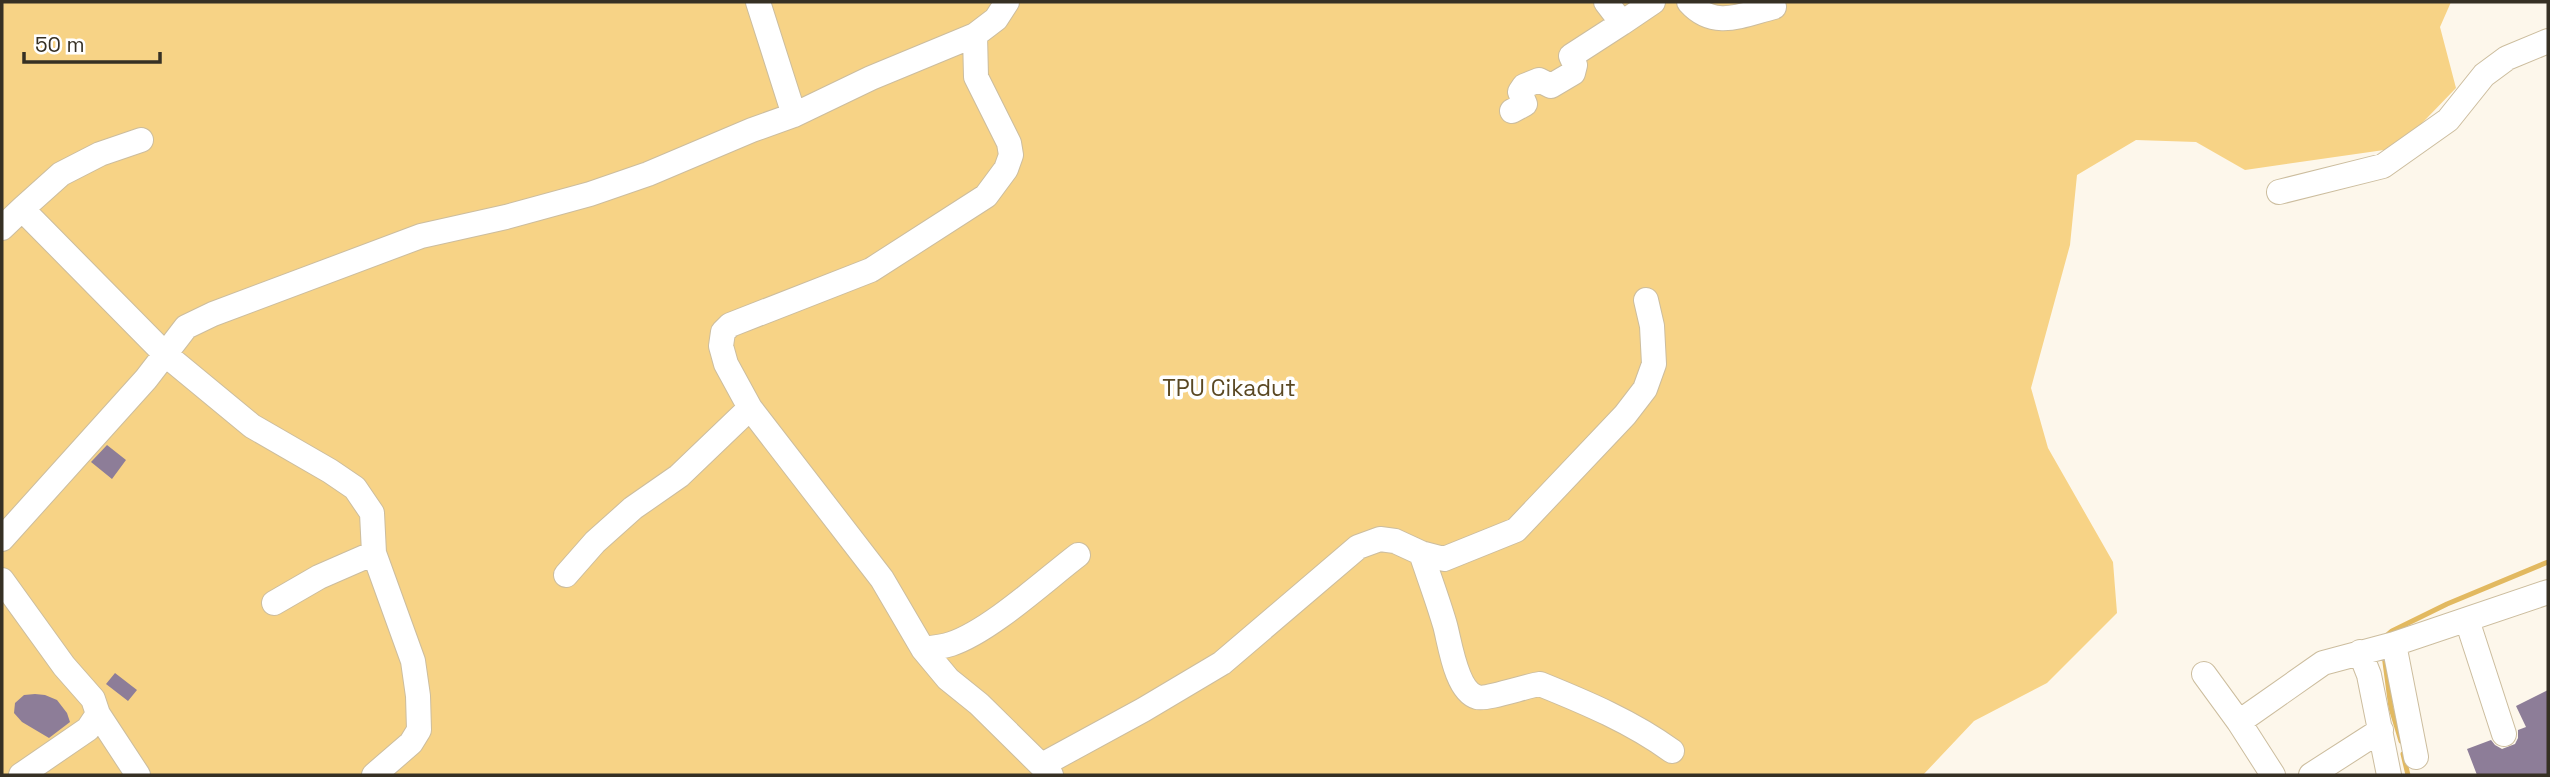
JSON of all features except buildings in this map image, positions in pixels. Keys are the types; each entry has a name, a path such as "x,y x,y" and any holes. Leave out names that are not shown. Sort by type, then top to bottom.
{"street":[{"path":"758,2 794,115"},
{"path":"2,539 166,355 186,327 213,314 422,236 542,207 637,178 794,115 871,78 975,35 996,19 1007,2"},
{"path":"1606,2 1622,23"},
{"path":"1512,111 1525,104 1520,92 1524,86 1539,80 1551,86 1573,73 1575,65 1572,56 1653,2"},
{"path":"1689,2 1698,12 1720,20 1774,7"},
{"path":"975,35 976,77 1009,143 1011,155 1006,169 986,196 871,270 730,325 723,332 721,346 726,364 750,408 882,579 923,649 948,679 979,704 1047,770 1222,663 1359,547 1380,539 1395,541 1421,553 1444,559 1516,530 1625,415 1645,389 1654,364 1652,326 1646,300"},
{"path":"2279,192 2383,166 2448,120 2484,75 2507,58 2548,41"},
{"path":"2,228 61,174 117,147 141,140"},
{"path":"22,209 166,355 252,426 355,488 372,513 374,553 413,661 419,730 411,743 374,775"},
{"path":"566,575 623,516 679,476 750,408"},
{"path":"274,603 319,577 374,553"},
{"path":"1421,553 1446,627 1452,660 1467,690 1475,697 1485,698 1541,684 1636,727 1672,751"},
{"path":"923,649 950,644 968,637 1021,601 1078,555"},
{"path":"2,580 64,666 93,699 98,714 138,775"},
{"path":"2239,722 2323,663 2394,644 2548,592"},
{"path":"2468,620 2504,734"},
{"path":"2394,644 2416,757"},
{"path":"2360,652 2369,675 2389,775"},
{"path":"2204,674 2273,775"},
{"path":"21,775 88,729 98,714"},
{"path":"2311,775 2381,730"}],"green space":[{"name":"TPU Cikadut","path":"2,2 2451,2 2440,27 2456,88 2398,148 2245,170 2196,142 2136,140 2077,175 2070,245 2031,388 2048,448 2113,562 2117,613 2047,683 1974,721 1923,775 2,775"}],"waterway":[{"path":"2385,637 2447,604 2548,562"},
{"path":"2384,655 2391,708 2401,741"},
{"path":"2403,754 2408,775"}]}
